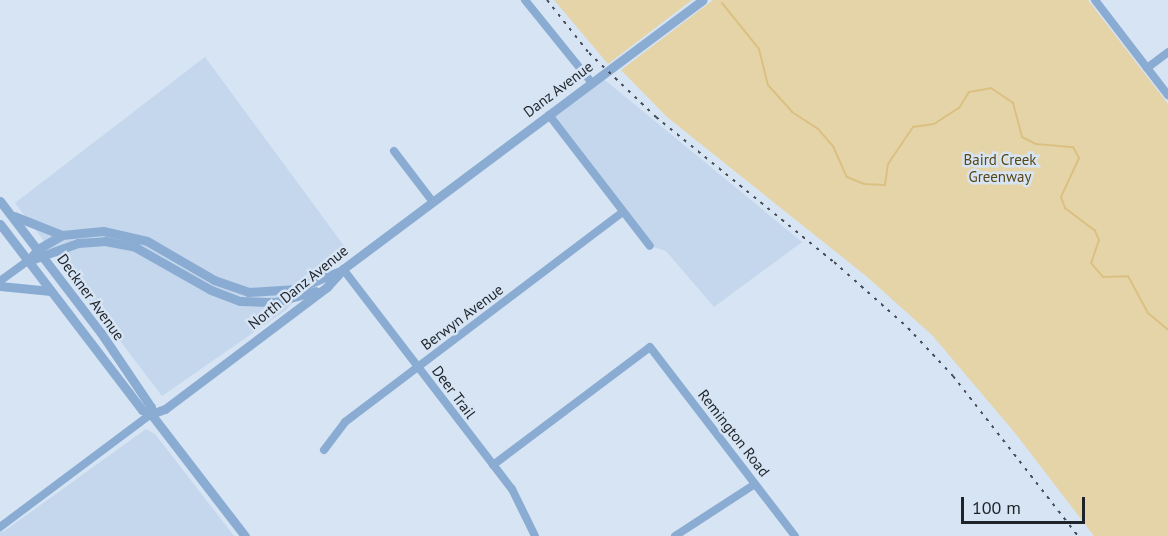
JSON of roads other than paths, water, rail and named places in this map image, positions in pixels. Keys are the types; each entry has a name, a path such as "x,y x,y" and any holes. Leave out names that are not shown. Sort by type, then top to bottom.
{"street":[{"path":"525,0 592,83"},
{"name":"Danz Avenue","path":"433,202 702,0"},
{"path":"1095,0 1168,95"},
{"path":"1147,68 1168,52"},
{"path":"549,115 650,246"},
{"path":"394,151 433,202"},
{"name":"Deckner Avenue","path":"0,201 38,249 145,398 151,414 245,536"},
{"name":"North Danz Avenue","path":"151,414 165,409 327,286 343,269 433,202"},
{"path":"9,212 62,235"},
{"name":"Berwyn Avenue","path":"324,450 340,426 624,212"},
{"name":"Deckner Avenue","path":"0,224 142,410 151,414"},
{"path":"0,281 28,261 38,249 62,235 103,231 131,235 214,280 248,292 296,289 343,269"},
{"path":"28,261 44,258 78,243 120,243 135,247 226,297 256,303 292,299 327,286"},
{"name":"Deer Trail","path":"343,269 493,465 522,506 535,536"},
{"path":"0,286 51,291"},
{"name":"Remington Road","path":"493,465 650,347 795,536"},
{"path":"0,527 151,414"},
{"path":"675,536 755,484"}],"waterway":[{"path":"722,3 759,49 768,85 792,112 818,129 833,146 847,177 864,184 885,185 888,164 913,127 934,124 959,108 969,92 991,88 1013,103 1022,137 1036,144 1073,147 1079,158 1061,197 1065,208 1095,231 1099,240 1091,263 1103,277 1128,276 1148,313 1168,330"}],"railway":[{"path":"547,0 589,53 656,117 834,262 908,328 953,376 1078,536"}],"park label":[{"name":"Baird Creek Greenway","path":"1000,168"}]}
